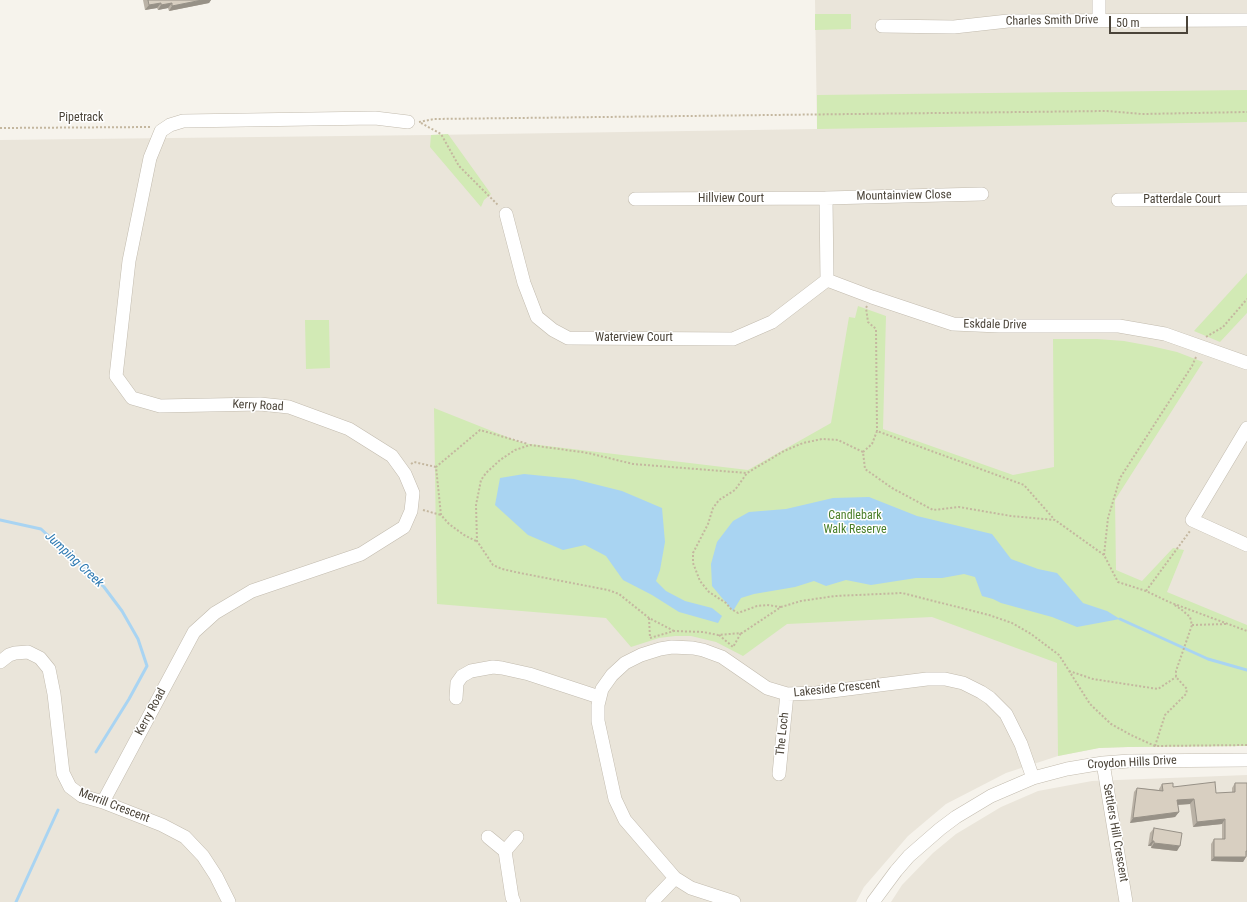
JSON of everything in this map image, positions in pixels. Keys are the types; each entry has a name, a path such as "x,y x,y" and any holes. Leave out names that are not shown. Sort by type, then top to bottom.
{"street":[{"path":"1099,0 1099,21"},
{"name":"Charles Smith Drive","path":"882,26 954,27 1008,21 1247,20"},
{"path":"161,131 170,125 183,121 375,118 414,122"},
{"name":"Kerry Road","path":"103,802 194,632 215,613 252,591 361,554 404,527 412,505 413,493 403,470 392,456 349,429 289,408 260,404 160,406 132,398 116,376 129,262 150,158 161,131"},
{"name":"Mountainview Close","path":"826,198 982,194"},
{"path":"826,198 827,280"},
{"name":"Hillview Court","path":"635,199 826,198"},
{"name":"Patterdale Court","path":"1118,200 1247,199"},
{"name":"Waterview Court","path":"506,214 524,283 537,316 553,330 568,338 734,339 772,322 827,280"},
{"name":"Eskdale Drive","path":"827,280 872,297 953,324 999,326 1119,326 1165,334 1228,357 1247,362"},
{"path":"1247,428 1192,520 1247,545"},
{"name":"Lakeside Crescent","path":"734,902 691,888 675,878 625,820 620,810 613,792 598,721 598,705 599,697 604,685 612,675 629,661 660,649 683,647 703,650 722,658 767,688 787,694 816,693 927,679 946,679 963,683 977,689 990,698 1006,714 1021,744 1033,778"},
{"name":"Merrill Crescent","path":"0,662 9,655 28,652 40,658 47,665 53,684 63,773 66,782 70,787 82,796 103,802 162,825 185,837 203,856 216,876 229,902"},
{"path":"456,698 457,683 462,676 470,671 493,667 529,674 599,697"},
{"name":"The Loch","path":"779,774 787,694"},
{"name":"Croydon Hills Drive","path":"873,902 883,887 905,861 940,829 956,817 991,796 1033,778 1067,768 1103,763 1129,761 1247,760"},
{"name":"Settlers Hill Crescent","path":"1103,763 1126,902"},
{"path":"488,837 506,851"},
{"path":"514,902 512,897 506,851 516,837"},
{"path":"652,902 675,878"}],"path":[{"path":"414,122 434,119 1107,111 1142,114 1247,112"},
{"path":"414,122 441,134 460,166 506,214"},
{"name":"Pipetrack","path":"0,128 151,127 161,131"},
{"path":"863,452 872,444 877,431 876,329 868,322 866,308 872,297"},
{"path":"1104,555 1108,518 1120,478 1192,366 1204,337 1223,327 1247,299"},
{"path":"436,467 480,430 530,445 588,453 633,464 747,473"},
{"path":"877,431 1024,485 1055,520 1104,555 1118,582 1146,591 1169,602 1247,631"},
{"path":"781,607 766,605 757,606 738,613 709,592 700,581 693,563 693,553 708,524 714,508 719,500 735,490 747,473 784,451 803,443 822,439 838,440 863,452"},
{"path":"476,541 476,505 481,480 500,460 515,450 530,445"},
{"path":"863,452 865,469 892,488 933,510 959,507 1011,516 1055,520"},
{"path":"403,470 414,462 436,467"},
{"path":"436,467 441,515 449,524 464,535 476,541 493,565 502,569 608,590 619,594 649,618 674,631"},
{"path":"412,505 426,512 441,515"},
{"path":"1146,591 1197,522"},
{"path":"649,618 650,638 674,631 718,634 742,632 781,607 801,601 852,594 902,593 989,615 1012,623 1031,634 1059,655 1090,704 1111,724 1155,746 1247,746"},
{"path":"1155,746 1165,715 1186,694 1187,689 1176,677 1176,670 1190,635 1192,625 1190,617 1169,602"},
{"path":"1192,625 1228,623"},
{"path":"718,634 734,647 742,632"},
{"path":"1069,671 1093,679 1158,689 1176,677"}],"shaded area":[{"path":"815,0 1247,0 1247,746 1099,748 1058,756 1006,773 946,804 908,836 864,887 856,902 0,902 0,140 817,129"},
{"path":"1247,775 1247,902 891,902 902,885 933,853 956,834 1001,807 1038,791 1092,781"}],"green space":[{"path":"815,14 851,14 851,29 815,30"},
{"path":"1247,90 1247,122 817,129 817,95"},
{"path":"448,134 491,194 484,200 481,207 430,147 431,135"},
{"path":"1247,273 1247,313 1220,342 1194,331"},
{"name":"Candlebark Walk Reserve","path":"858,306 886,316 883,429 1013,475 1054,467 1053,339 1097,339 1124,341 1177,352 1203,362 1115,500 1116,570 1142,581 1173,548 1184,550 1167,592 1247,625 1247,746 1099,748 1058,756 1057,663 932,617 787,624 743,656 716,642 691,636 659,638 631,647 606,618 437,604 434,408 522,443 748,470 831,423 849,317 855,318"},
{"path":"305,320 329,320 330,368 306,369"}],"water":[{"path":"524,474 574,479 622,491 662,508 665,542 660,570 656,581 666,591 685,601 712,608 722,616 718,623 679,612 652,595 623,580 606,556 585,545 563,550 528,535 495,505 500,478"},
{"path":"869,497 917,516 992,534 1011,559 1038,569 1057,573 1083,603 1107,611 1120,619 1077,627 1052,617 1001,603 982,596 975,577 964,574 942,578 916,578 871,585 846,580 826,586 814,581 795,587 754,594 741,598 733,611 712,586 711,564 717,542 733,521 749,512 786,509 833,498"}],"building":[{"path":"148,0 202,0 172,6 172,3 149,5"},
{"path":"1215,782 1216,793 1235,792 1235,783 1247,783 1246,857 1214,857 1214,839 1225,839 1225,819 1197,822 1194,799 1177,800 1179,812 1133,818 1137,788 1163,791 1162,784 1173,783 1173,787"},
{"path":"1154,828 1182,833 1180,846 1154,843 1154,841 1152,841"}],"waterway":[{"name":"Jumping Creek","path":"0,520 41,529 104,587 122,611 138,639 147,666 129,699 96,752"},
{"path":"1120,619 1208,659 1247,670"},
{"name":"Jumping Creek","path":"16,902 58,810"}]}
